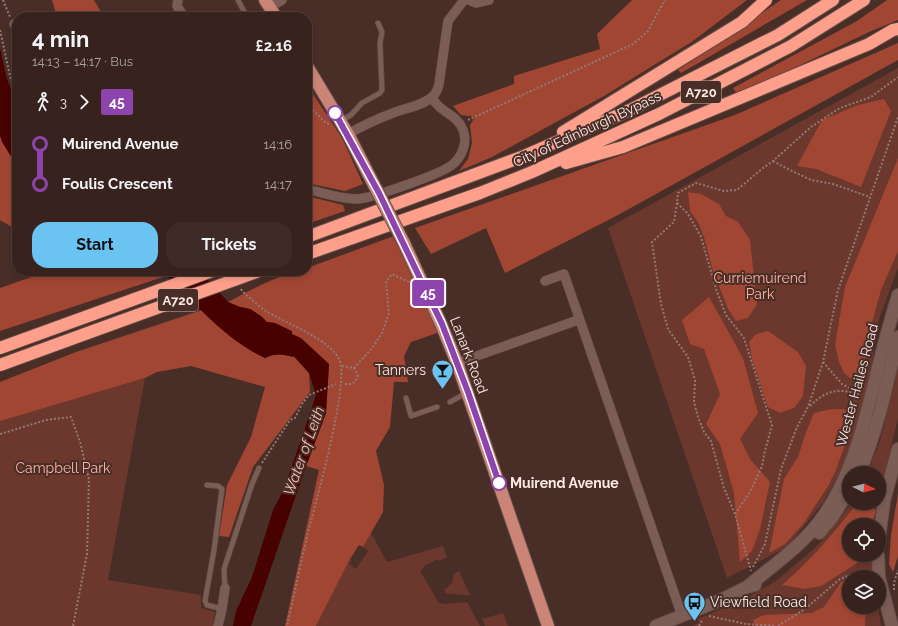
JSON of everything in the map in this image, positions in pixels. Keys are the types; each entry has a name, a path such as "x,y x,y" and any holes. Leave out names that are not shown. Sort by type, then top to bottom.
{"highway":[{"path":"524,156 742,22 766,0"},
{"name":"City of Edinburgh Bypass","path":"312,235 524,156 637,106 778,35 834,0"},
{"name":"City of Edinburgh Bypass","path":"312,252 480,193 532,172 659,114 784,49 864,0"},
{"path":"532,172 623,147 869,44 893,30 898,29"},
{"name":"A720","path":"0,348 198,276"},
{"name":"A720","path":"0,365 245,276"}],"main road":[{"name":"Lanark Road","path":"312,74 348,134 404,243 442,324 468,392 548,626"},
{"name":"Wester Hailes Road","path":"656,626 721,600 747,587 773,567 800,542 818,522 849,470 856,451 898,295"},
{"name":"Wester Hailes Road","path":"862,466 868,453 878,419 898,337"},
{"path":"882,518 884,501 898,448"},
{"name":"Wester Hailes Road","path":"747,587 762,584 799,553 817,536 842,502"},
{"path":"886,603 892,626"}],"street":[{"path":"178,0 178,6 181,12"},
{"path":"270,8 282,0"},
{"path":"348,134 392,113 431,98 438,90 448,21 464,0"},
{"path":"469,0 476,3 489,0"},
{"path":"312,190 347,199 370,197 448,168 458,160 464,145 464,131 460,123 455,118 440,108 431,98"},
{"path":"545,281 564,274 578,320 682,616"},
{"path":"457,363 578,320"},
{"path":"218,626 222,609 224,588"}],"lane":[{"path":"238,0 244,12"},
{"path":"340,121 351,115 362,103 380,93 382,90 380,43 382,32 378,23"},
{"path":"450,402 468,392"},
{"path":"406,398 411,416 437,407"},
{"path":"224,588 224,569 252,484 259,468"},
{"path":"208,485 218,486 222,489 214,550 205,601 207,605 222,609"}],"path":[{"path":"4,0 8,14 12,20"},
{"path":"460,123 633,44 648,31 665,0"},
{"path":"0,30 12,82"},
{"path":"898,77 871,97 840,108 811,127 773,161 737,190 724,191 696,183 678,193 674,222 652,242 661,304 668,330 688,357 695,380 694,402 698,417 704,432 711,441 724,488 735,514 751,572 765,544 781,469 797,428 808,407 823,362 838,290 898,116"},
{"path":"312,109 326,123 331,125 340,121"},
{"path":"773,161 811,180 834,184 870,197"},
{"path":"677,203 688,214 700,237 717,292 726,315 744,338 772,425 762,466 750,492 735,514"},
{"path":"354,368 373,347 382,333 389,313 386,282 392,274 414,285 423,284"},
{"path":"240,284 242,291 265,310 291,323 319,340 333,351 342,366 339,402 335,422 287,626"},
{"path":"808,407 818,397 830,392 844,390 859,394 842,384 823,362"},
{"path":"342,366 354,368"},
{"path":"345,384 350,384 357,379 358,375 354,368"},
{"path":"259,468 290,420 295,418 302,404 309,395 336,384"},
{"path":"0,434 46,420 71,417 80,442 89,479 87,554 73,626"},
{"path":"699,626 707,616 746,624 777,626 805,609 842,578"}],"green space":[{"name":"Curriemuirend Park","path":"898,68 898,268 879,319 867,392 851,452 824,501 787,547 727,578 608,228"},
{"path":"898,368 898,418 886,468 886,466 870,466 880,441"},
{"name":"Campbell Park","path":"145,378 108,580 201,595 201,608 215,612 213,626 0,626 0,420"},
{"path":"846,510 852,510 845,518 842,518 842,522 822,546 783,585 842,572 842,614 879,614 881,626 692,626 699,623 698,619 748,597 776,581 815,548 832,529"},
{"path":"371,533 387,562 443,546 447,557 439,561 438,559 424,566 424,568 420,571 439,603 446,604 467,602 480,626 316,626 350,559 352,560 349,564 356,569 368,551 363,547"},
{"path":"859,562 872,562 872,570 846,570"},
{"path":"459,571 470,595 446,594 444,590 452,583 454,574"},
{"path":"503,613 508,626 485,626 482,619"}],"shaded area":[{"path":"52,0 94,0 101,12 56,12"},
{"path":"632,0 747,0 693,41 604,96 492,157 459,171 468,159 472,143 470,125 475,117 461,115 453,106 514,84 514,76 600,49 597,34"},
{"path":"781,0 807,0 681,73 678,70"},
{"path":"887,0 898,0 898,20 869,32 738,95 733,88 857,21"},
{"path":"898,43 898,60 618,215 505,273 486,228 431,254 415,228 735,115"},
{"path":"312,93 342,138 363,184 345,191 312,184"},
{"path":"884,99 891,111 861,187 816,169 797,166 822,120 858,105"},
{"path":"0,118 12,141 12,227 0,220"},
{"path":"898,158 898,251 881,290 868,338 862,388 844,373 839,362 835,345 845,287"},
{"path":"688,192 701,194 719,204 726,216 738,222 750,240 757,304 748,318 736,321 728,309 713,271 704,237 698,222 690,211"},
{"path":"312,197 343,205 345,211 312,222"},
{"path":"394,236 440,332 411,342 404,356 408,382 394,382 390,427 376,451 384,485 383,512 363,547 359,545 350,559 316,626 285,626 319,470 306,466 326,413 329,364 275,323 267,322 250,309 228,302 256,287 282,276 312,276 312,266"},
{"path":"35,276 166,276 0,331 0,288"},
{"path":"709,297 743,358 758,413 740,439 750,459 770,482 760,529 752,551 740,562 734,493 720,444 706,424 720,394 704,349 690,344 682,320"},
{"path":"202,310 216,324 256,354 265,358 276,355 293,356 309,373 310,392 253,467 229,537 219,536 227,485 251,437 265,387 191,366 157,372 145,378 0,421 0,382 76,352"},
{"path":"768,331 798,352 806,366 803,396 794,408 780,413 768,407 752,359 749,342 756,334"},
{"path":"831,409 857,410 836,470 828,486 804,523 785,544 769,553 784,479 798,457 814,413"},
{"path":"898,494 898,556 893,572 889,564 891,535"},
{"path":"852,510 876,510 874,518 845,518"},
{"path":"842,522 842,562 859,562 846,570 842,570 842,573 821,586 805,589 782,585 803,566"},
{"path":"841,582 842,614 867,614 865,626 755,626 753,620 764,615 811,613 824,607"}],"water":[{"path":"0,48 7,79 12,92 12,158 0,136"},
{"name":"Water of Leith","path":"167,276 205,276 228,302 250,309 267,322 275,323 292,331 292,334 301,338 329,364 326,413 251,626 233,626 236,611 252,577 273,510 285,487 316,395 309,373 294,356 276,355 265,358 236,341 210,319"}],"bus line":[{"name":"45","path":"335,113 348,134 379,193 442,324 468,392 499,483"}],"place":[{"name":"Tanners","path":"442,390"},
{"name":"Muirend Avenue","path":"499,483"},
{"name":"Viewfield Road","path":"695,622"}]}
